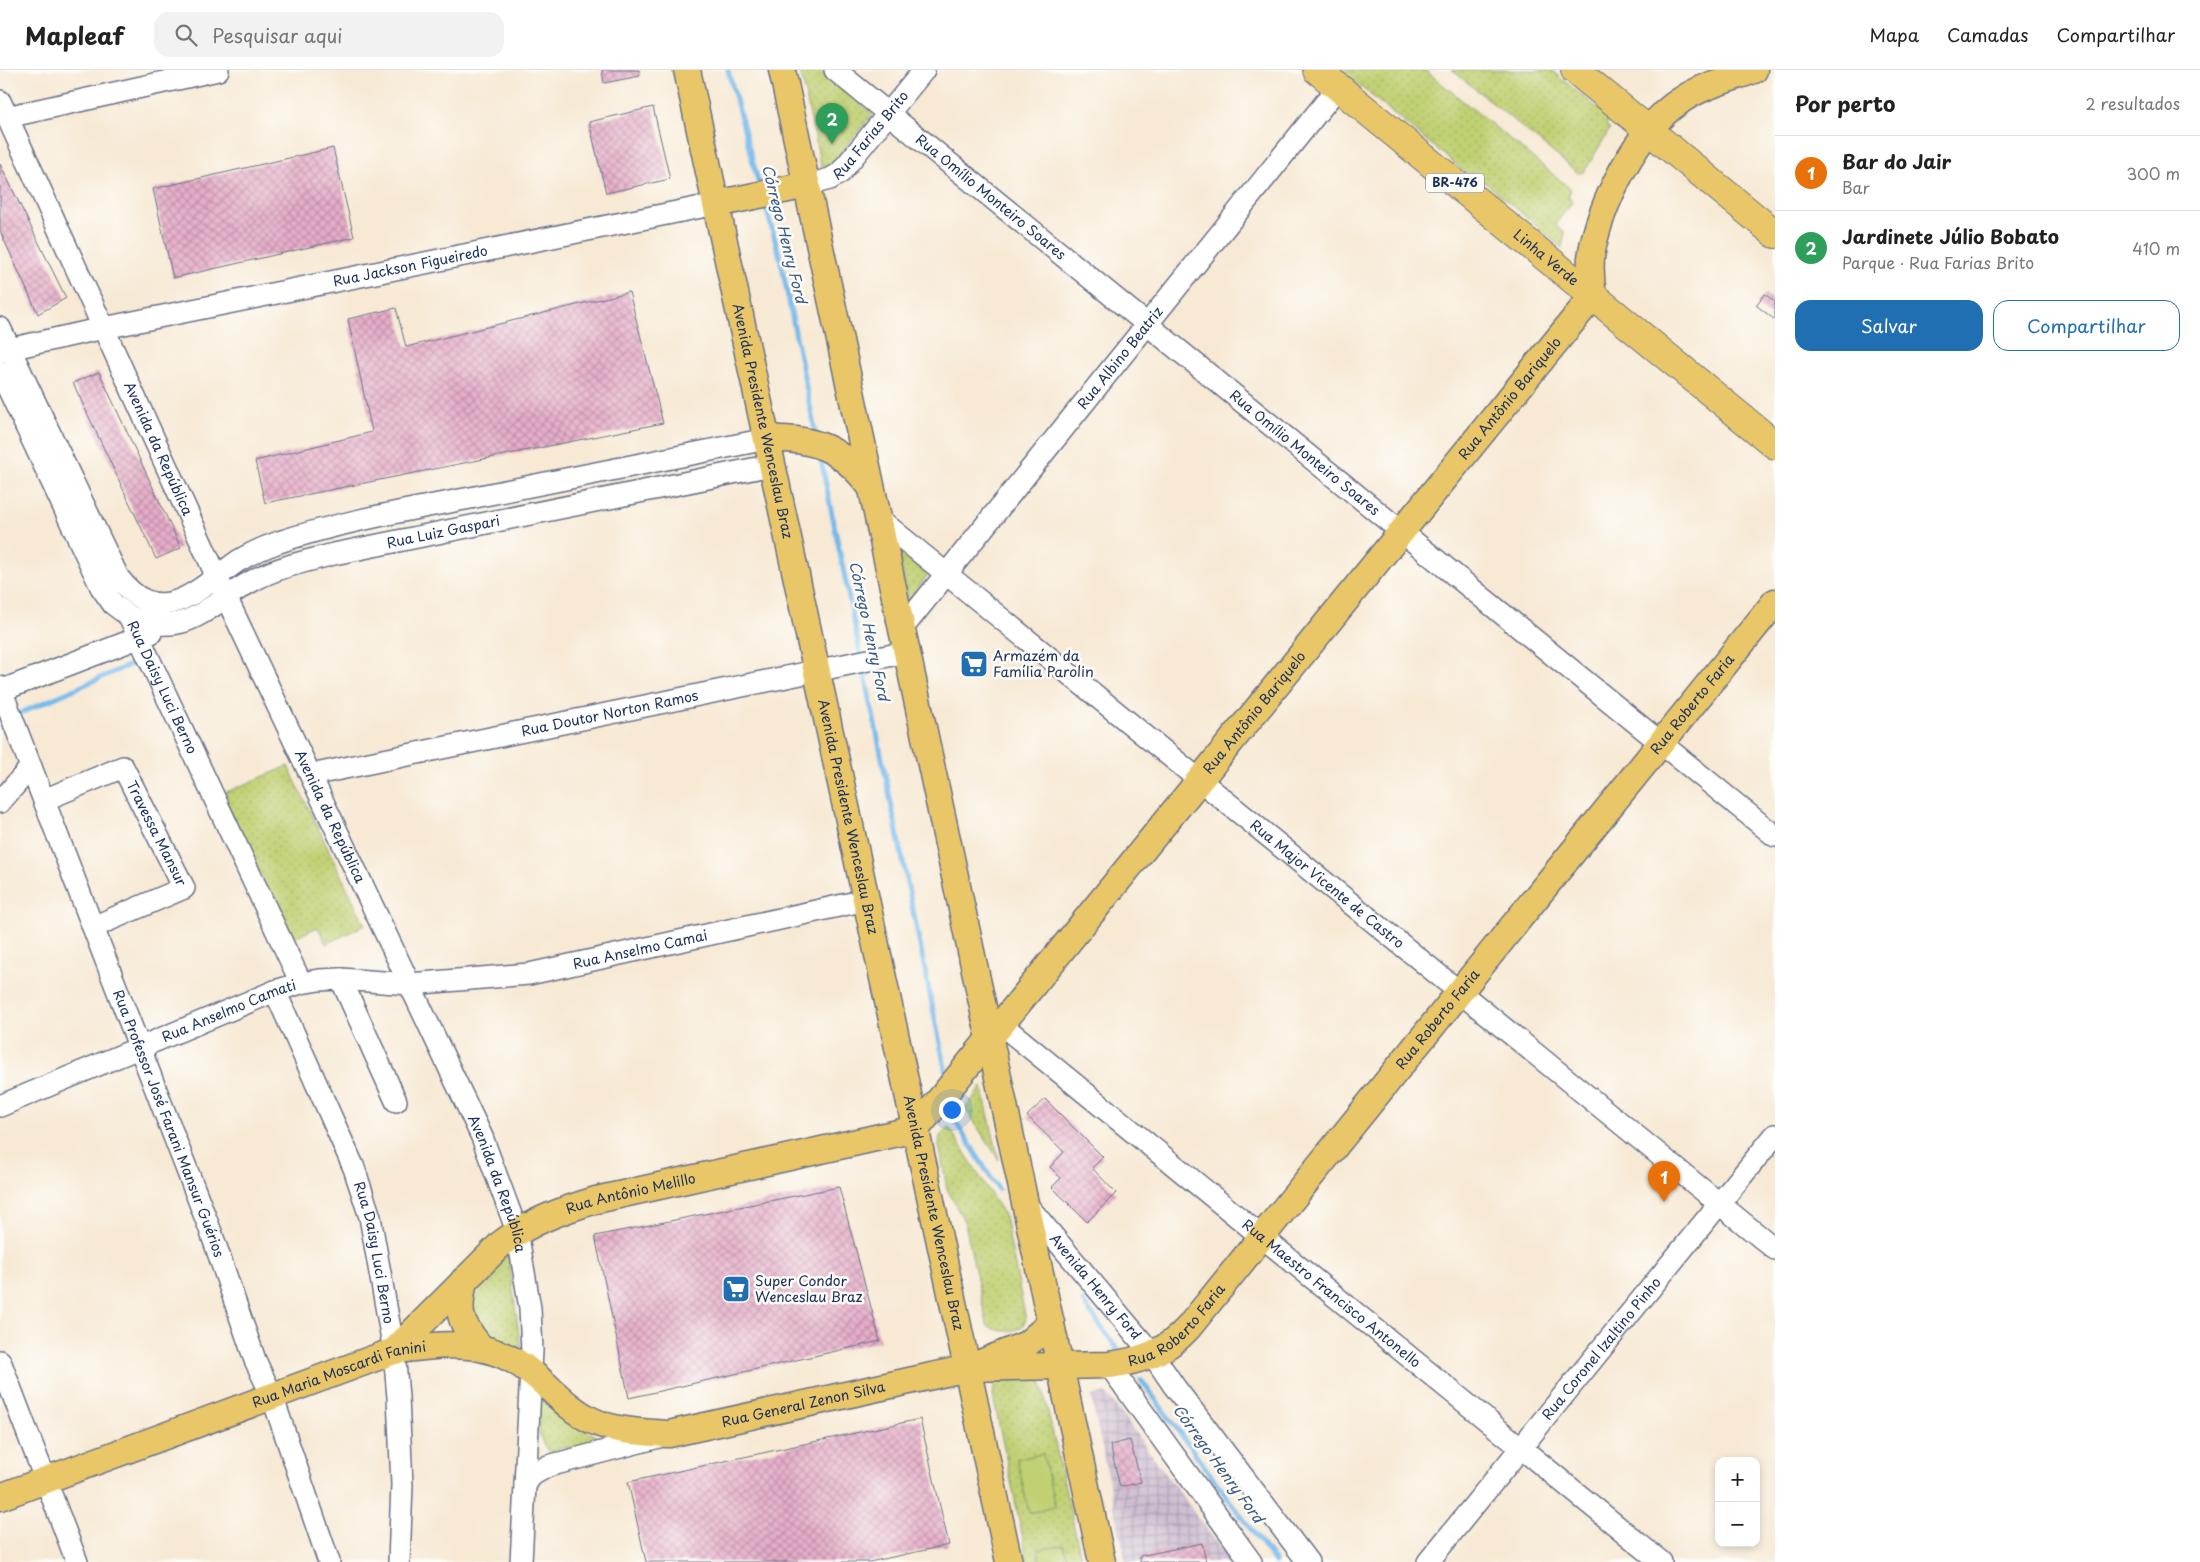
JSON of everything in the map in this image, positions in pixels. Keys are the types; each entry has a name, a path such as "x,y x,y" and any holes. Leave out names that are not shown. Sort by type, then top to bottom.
{"highway":[{"name":"Linha Verde","path":"1317,70 1775,446"},
{"path":"1575,70 1775,234"}],"main road":[{"name":"Avenida Presidente Wenceslau Braz","path":"687,70 724,202 772,439 772,465 825,669 866,900 1009,1562"},
{"path":"782,70 799,186 865,478 879,519 989,1041 1026,1204 1102,1562"},
{"path":"1593,296 1590,273 1591,256 1604,207 1628,160 1649,130 1679,101 1754,70"},
{"path":"724,202 799,186"},
{"name":"Rua Antônio Bariquelo","path":"916,1130 1593,296"},
{"path":"772,439 807,440 825,447 834,451 865,478"},
{"name":"Rua Roberto Faria","path":"1060,1366 1109,1366 1125,1364 1153,1355 1179,1338 1775,602"},
{"name":"Rua Antônio Melillo","path":"394,1351 488,1255 517,1231 568,1208 596,1200 916,1130"},
{"path":"464,1280 460,1301 460,1316 466,1329 480,1347"},
{"path":"968,1368 1027,1344 1051,1323"},
{"name":"Rua Maria Moscardi Fanini","path":"0,1497 394,1351 445,1344 480,1347 499,1353 532,1373 567,1405 593,1421 620,1429 669,1434"},
{"name":"Rua General Zenon Silva","path":"669,1434 968,1368 1060,1366"}],"street":[{"path":"4,109 218,70"},
{"name":"Rua Omílio Monteiro Soares","path":"835,70 1775,836"},
{"name":"Rua Farias Brito","path":"799,186 836,177 924,70"},
{"name":"Rua Albino Beatriz","path":"905,640 945,573 1338,87"},
{"name":"Avenida da República","path":"4,109 226,597 482,1137 517,1231 530,1308 532,1373 521,1562"},
{"name":"Rua Jackson Figueiredo","path":"5,350 104,328 724,202"},
{"name":"Rua Daisy Luci Berno","path":"0,328 5,350 111,565 125,586 140,599"},
{"name":"Rua Daisy Luci Berno","path":"0,371 101,587 113,604 129,616 301,982"},
{"name":"Rua Luiz Gaspari","path":"140,599 162,605 172,604 191,596 217,576 260,549 335,526 772,439"},
{"name":"Rua Luiz Gaspari","path":"129,616 149,624 169,626 189,620 271,572 334,554 772,465"},
{"name":"Rua Major Vicente de Castro","path":"879,519 1775,1249"},
{"path":"5,699 169,626"},
{"name":"Rua Doutor Norton Ramos","path":"311,775 882,657 905,640"},
{"name":"Rua Professor José Farani Mansur Guérios","path":"5,699 210,1232 255,1360 272,1396 329,1562"},
{"path":"0,802 31,767"},
{"name":"Travessa Mansur","path":"44,800 123,767 184,888 93,928"},
{"name":"Rua Anselmo Camai","path":"410,984 529,974 866,900"},
{"path":"341,979 396,1100"},
{"name":"Rua Anselmo Camati","path":"0,1106 139,1047 301,982 341,979 410,984"},
{"name":"Rua Daisy Luci Berno","path":"275,991 363,1190 370,1217 394,1351 402,1485 399,1562"},
{"name":"Rua Maestro Francisco Antonello","path":"989,1041 1262,1237 1661,1562"},
{"name":"Rua Coronel Izaltino Pinho","path":"1428,1562 1775,1135"},
{"name":"Avenida Henry Ford","path":"1026,1204 1153,1355 1174,1386 1308,1562"},
{"path":"0,1361 77,1562"},
{"path":"1109,1366 1251,1562"},
{"name":"Rua General Zenon Silva","path":"525,1485 532,1475 548,1466 669,1434"},
{"path":"528,1436 548,1466"}],"shaded area":[{"path":"1106,1393 1231,1562 1126,1562 1091,1396"}],"green space":[{"path":"800,70 818,70 873,114 823,174"},
{"path":"1340,70 1425,70 1571,189 1568,197 1573,201 1555,225 1565,233 1562,248 1486,183 1470,176"},
{"path":"1452,70 1551,70 1607,116 1607,126 1610,129 1584,172 1578,173"},
{"path":"897,546 931,570 909,601"},
{"path":"288,766 365,925 326,944 318,927 291,939 222,794"},
{"path":"982,1087 999,1160 965,1108"},
{"path":"949,1127 1005,1217 1026,1320 1021,1328 1003,1331 987,1325 965,1223 947,1189 939,1145 940,1136"},
{"path":"508,1253 522,1358 479,1334 468,1297 473,1285"},
{"path":"998,1378 1034,1378 1041,1381 1082,1562 1028,1562 993,1396 994,1384"},
{"path":"541,1396 576,1425 594,1435 617,1444 597,1448 561,1447 550,1453 540,1433"},
{"path":"1043,1454 1055,1507 1029,1513 1017,1459"},
{"path":"1064,1545 1068,1562 1040,1562 1038,1550"}],"building":[{"path":"602,70 639,70 640,76 604,83"},
{"path":"653,107 670,179 606,193 589,122"},
{"path":"333,148 354,237 173,278 153,189"},
{"path":"0,164 66,298 38,314 0,231"},
{"path":"629,292 663,423 265,503 255,461 372,432 348,319 396,308 406,347"},
{"path":"1765,294 1775,302 1775,320 1756,305"},
{"path":"99,372 181,548 156,559 73,383"},
{"path":"1045,1099 1103,1157 1092,1168 1116,1193 1087,1222 1052,1187 1061,1178 1050,1167 1064,1152 1027,1116"},
{"name":"Super Condor Wenceslau Braz","path":"839,1187 880,1341 629,1398 595,1236"},
{"path":"920,1419 949,1545 869,1562 646,1562 628,1482"},
{"path":"1130,1440 1141,1482 1120,1487 1110,1445"},
{"path":"1202,1543 1206,1562 1140,1562 1140,1556"}],"waterway":[{"name":"Córrego Henry Ford","path":"728,70 760,188"},
{"name":"Córrego Henry Ford","path":"764,201 780,257 816,436"},
{"name":"Córrego Henry Ford","path":"820,455 861,657"},
{"path":"16,715 134,663"},
{"name":"Córrego Henry Ford","path":"863,665 947,1078"},
{"name":"Córrego Henry Ford","path":"952,1099 956,1122 998,1189"},
{"name":"Córrego Henry Ford","path":"1083,1302 1118,1350"},
{"name":"Córrego Henry Ford","path":"1141,1380 1275,1562"}],"place":[{"name":"Jardinete Júlio Bobato","path":"832,144"},
{"name":"Armazém da Família Parolin","path":"974,664"},
{"name":"Bar do Jair","path":"1664,1202"},
{"name":"Super Condor Wenceslau Braz","path":"736,1289"}]}
